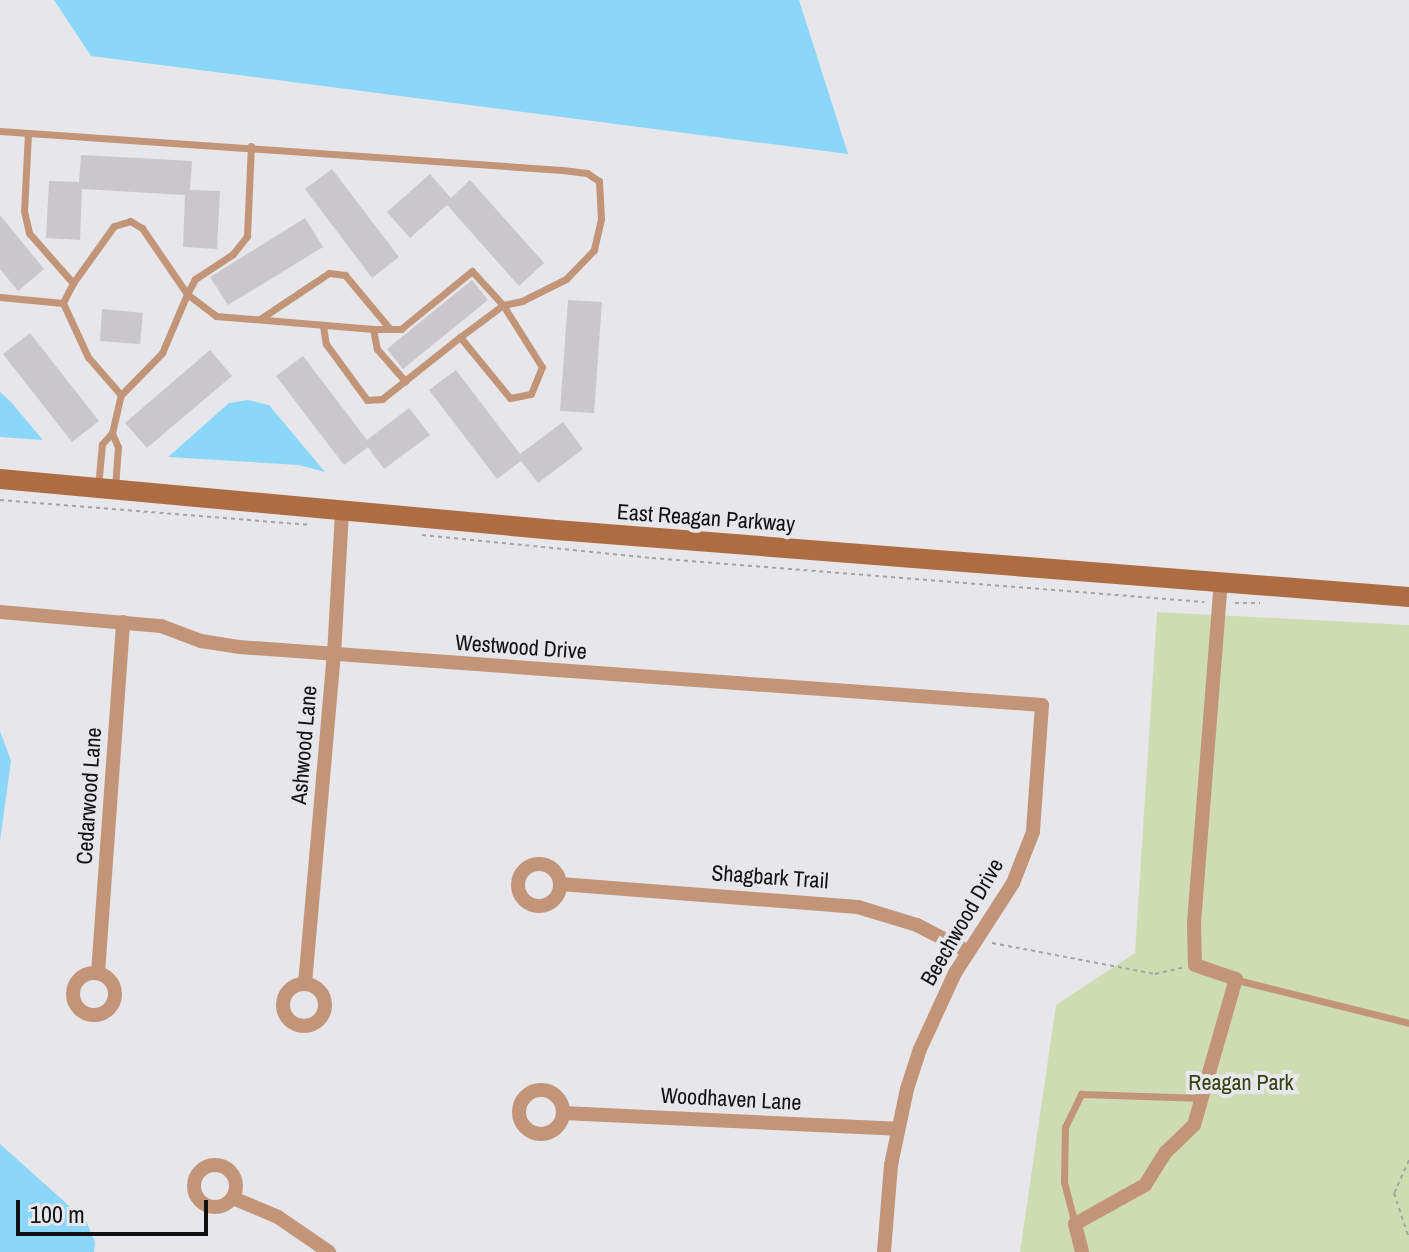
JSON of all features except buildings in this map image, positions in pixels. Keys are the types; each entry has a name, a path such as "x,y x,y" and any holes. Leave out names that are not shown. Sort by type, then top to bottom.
{"street":[{"name":"East Reagan Parkway","path":"0,479 342,511 1409,597"},
{"name":"Ashwood Lane","path":"305,984 334,655 342,511"},
{"path":"1082,1252 1075,1224 1145,1185 1166,1152 1194,1125 1236,979 1195,965 1194,923 1221,582"},
{"name":"Westwood Drive","path":"0,612 161,626 221,644 334,655 1042,705"},
{"name":"Cedarwood Lane","path":"98,973 123,622"},
{"name":"Beechwood Drive","path":"884,1252 886,1206 897,1129 920,1049 967,951 1013,883 1033,832 1042,705"},
{"name":"Shagbark Trail","path":"560,884 858,907 917,925 967,951"},
{"name":"Woodhaven Lane","path":"563,1113 897,1129"},
{"path":"233,1198 278,1217 329,1252"}],"lane":[{"path":"0,131 251,146 562,170 587,173 599,181 601,219 594,250 566,279 522,301 503,305 382,399 367,400 326,344 323,326"},
{"path":"28,133 24,211 29,233 73,283"},
{"path":"106,490 102,444 112,433 121,395 162,353 195,279 233,254 247,236 251,146"},
{"path":"63,303 73,283 87,268 114,226 130,221 142,228 187,294 216,316 323,326 401,329 472,271 503,305 542,367 531,394 510,398 460,337"},
{"path":"260,319 329,273 345,275 390,329"},
{"path":"0,297 63,303"},
{"path":"63,303 88,357 121,395"},
{"path":"373,329 377,349 405,381"},
{"path":"106,490 118,447 112,433"},
{"path":"1236,979 1409,1023"},
{"path":"1075,1224 1064,1182 1065,1127 1081,1094 1204,1098"}],"path":[{"path":"0,500 309,525"},
{"path":"420,535 652,558 1219,603 1261,603"},
{"path":"1233,614 1237,603"},
{"path":"976,937 1008,949 1073,957 1155,974 1195,965"},
{"path":"1409,1160 1394,1193 1409,1238"}],"green space":[{"name":"Reagan Park","path":"1157,612 1409,625 1409,1252 1020,1252 1056,1005 1135,953"}],"water":[{"path":"54,0 799,0 848,154 91,56"},
{"path":"0,392 10,401 43,440 0,437"},
{"path":"248,400 269,405 325,472 299,465 168,457 229,403"},
{"path":"0,731 11,761 0,841"},
{"path":"0,1144 86,1221 95,1242 94,1252 0,1252"}]}
